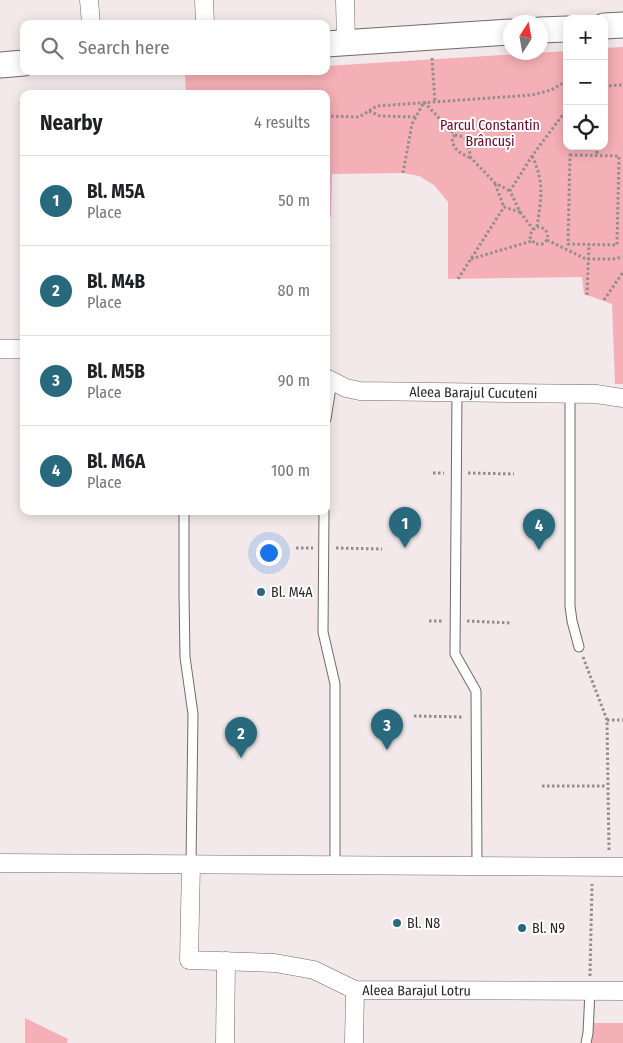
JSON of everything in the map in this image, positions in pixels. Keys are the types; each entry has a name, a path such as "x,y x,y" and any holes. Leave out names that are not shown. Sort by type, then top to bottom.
{"main road":[{"path":"608,26 623,25"},
{"path":"548,30 563,29"},
{"path":"336,43 503,32"},
{"path":"0,65 20,63"}],"street":[{"path":"89,0 91,20"},
{"path":"204,0 205,20"},
{"path":"336,43 345,0"},
{"path":"0,349 20,349"},
{"name":"Aleea Barajul Cucuteni","path":"330,380 346,388 360,391 570,393 623,398"},
{"path":"0,863 608,867"},
{"name":"Aleea Barajul Lotru","path":"191,864 190,960 275,963 314,970 355,990 623,991"},
{"path":"225,1043 226,961"},
{"path":"354,1043 355,990"}],"lane":[{"path":"457,392 455,654 476,691 476,866"},
{"path":"570,393 570,606 579,647"},
{"path":"184,515 186,656 193,714 191,864"},
{"path":"324,515 323,632 335,684 335,865"},
{"path":"586,1043 590,991"}],"path":[{"path":"432,37 435,102"},
{"path":"330,116 360,117 377,106 532,95 550,90 563,83"},
{"path":"608,86 623,85"},
{"path":"403,173 412,124 424,102"},
{"path":"424,102 455,135 467,141 471,158"},
{"path":"368,111 380,116 416,117"},
{"path":"510,192 532,156 563,114"},
{"path":"455,135 452,138 454,147 461,154 471,158 495,183 510,192 520,212 535,228 545,229 547,240"},
{"path":"596,150 597,155"},
{"path":"570,155 597,155 618,156 617,245 568,244 570,155"},
{"path":"532,156 540,176 542,188 535,228 530,233 530,237 535,244 539,245 547,240"},
{"path":"495,183 504,207"},
{"path":"504,207 520,212"},
{"path":"458,279 504,207"},
{"path":"547,240 588,259 623,258"},
{"path":"471,259 532,241"},
{"path":"587,295 589,244"},
{"path":"604,300 623,272"},
{"path":"432,472 514,474"},
{"path":"296,548 382,549"},
{"path":"579,647 607,720 608,867 590,991"},
{"path":"414,716 476,717"},
{"path":"607,720 623,720"},
{"path":"542,786 607,786"}],"green space":[{"name":"Parcul Constantin Brâncuși","path":"623,47 623,384 615,384 612,304 584,294 582,277 448,279 448,202 434,185 419,176 403,173 332,174 330,217 330,90 186,90 185,75 330,75 330,66 503,55 503,60 548,60 548,52 563,51 563,150 608,150 608,48"},
{"path":"25,1018 68,1039 67,1043 25,1043"},
{"path":"591,1023 623,1023 623,1043 589,1043"}],"place":[{"name":"Bl. M5A","path":"405,548"},
{"name":"Bl. M6A","path":"539,550"},
{"name":"Bl. M4A","path":"261,592"},
{"name":"Bl. M5B","path":"387,750"},
{"name":"Bl. M4B","path":"241,758"},
{"name":"Bl. N8","path":"397,923"},
{"name":"Bl. N9","path":"522,928"}]}
